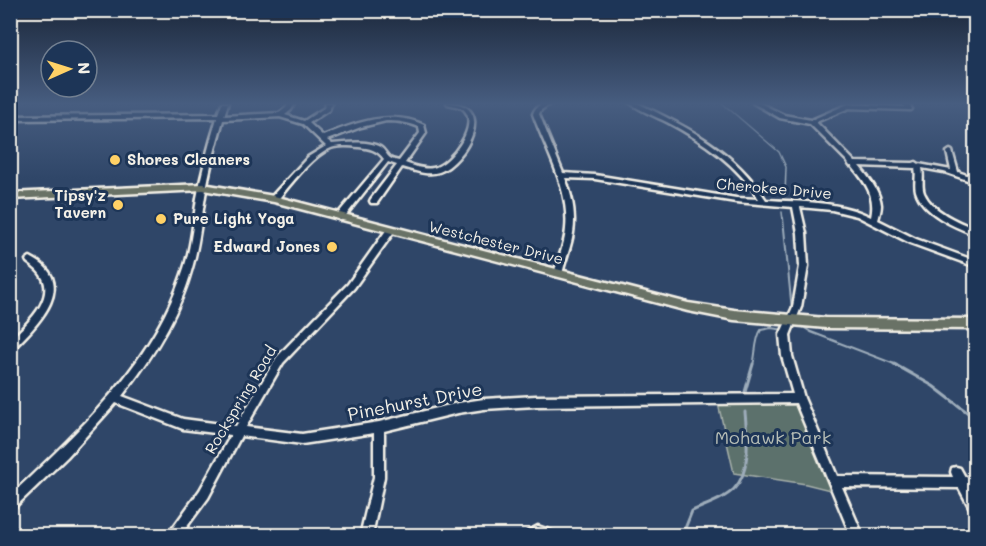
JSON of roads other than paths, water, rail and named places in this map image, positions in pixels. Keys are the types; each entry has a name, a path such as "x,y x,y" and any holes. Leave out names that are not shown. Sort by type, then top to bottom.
{"main road":[{"name":"Westchester Drive","path":"10,196 203,187 274,199 688,307 790,322 975,324"}],"street":[{"path":"10,504 115,398 148,355 174,311 194,247 203,187 218,128"},
{"path":"312,128 330,146"},
{"path":"323,138 352,128"},
{"path":"374,201 423,133 422,128"},
{"path":"274,199 310,159 330,146 355,144 369,147 386,155 387,159 428,171 438,170 451,161 467,140 471,128"},
{"path":"542,128 561,175 567,197 570,228 558,274"},
{"path":"682,128 721,153 746,175 764,202"},
{"path":"819,128 847,155 867,183 877,203 874,222"},
{"path":"950,152 955,172"},
{"path":"340,217 387,159"},
{"path":"852,164 916,164 955,172 975,181"},
{"path":"916,164 919,168 920,190 923,197 943,217 975,232"},
{"name":"Cherokee Drive","path":"561,175 595,177 693,195 838,209 859,214 913,242 975,264"},
{"path":"796,205 802,233 804,266 797,307 785,335 787,356 799,399 857,536"},
{"name":"Rockspring Road","path":"173,536 204,494 280,360 351,286 390,231"},
{"path":"10,346 34,321 47,300 50,286 47,277 30,260"},
{"name":"Pinehurst Drive","path":"115,398 183,424 302,439 379,427 458,408 495,404 536,401 799,399"},
{"path":"366,536 379,477 379,427"},
{"path":"834,481 958,477 975,483"},
{"path":"958,477 975,508"},
{"path":"531,536 543,532 551,536"}],"waterway":[{"path":"752,128 779,152 786,167 785,196"},
{"path":"782,212 783,220"},
{"path":"783,218 792,311"},
{"path":"798,324 811,332 897,365"},
{"path":"753,365 761,330 771,328 785,330"},
{"path":"745,392 753,364"},
{"path":"894,364 933,386 976,419"},
{"path":"682,536 692,511 725,496 740,481 747,452 745,412"}],"place":[{"name":"Shores Cleaners","path":"115,160"},
{"name":"Tipsy'z Tavern","path":"118,205"},
{"name":"Pure Light Yoga","path":"161,219"},
{"name":"Edward Jones","path":"332,247"}],"park label":[{"name":"Mohawk Park","path":"773,438"}]}
